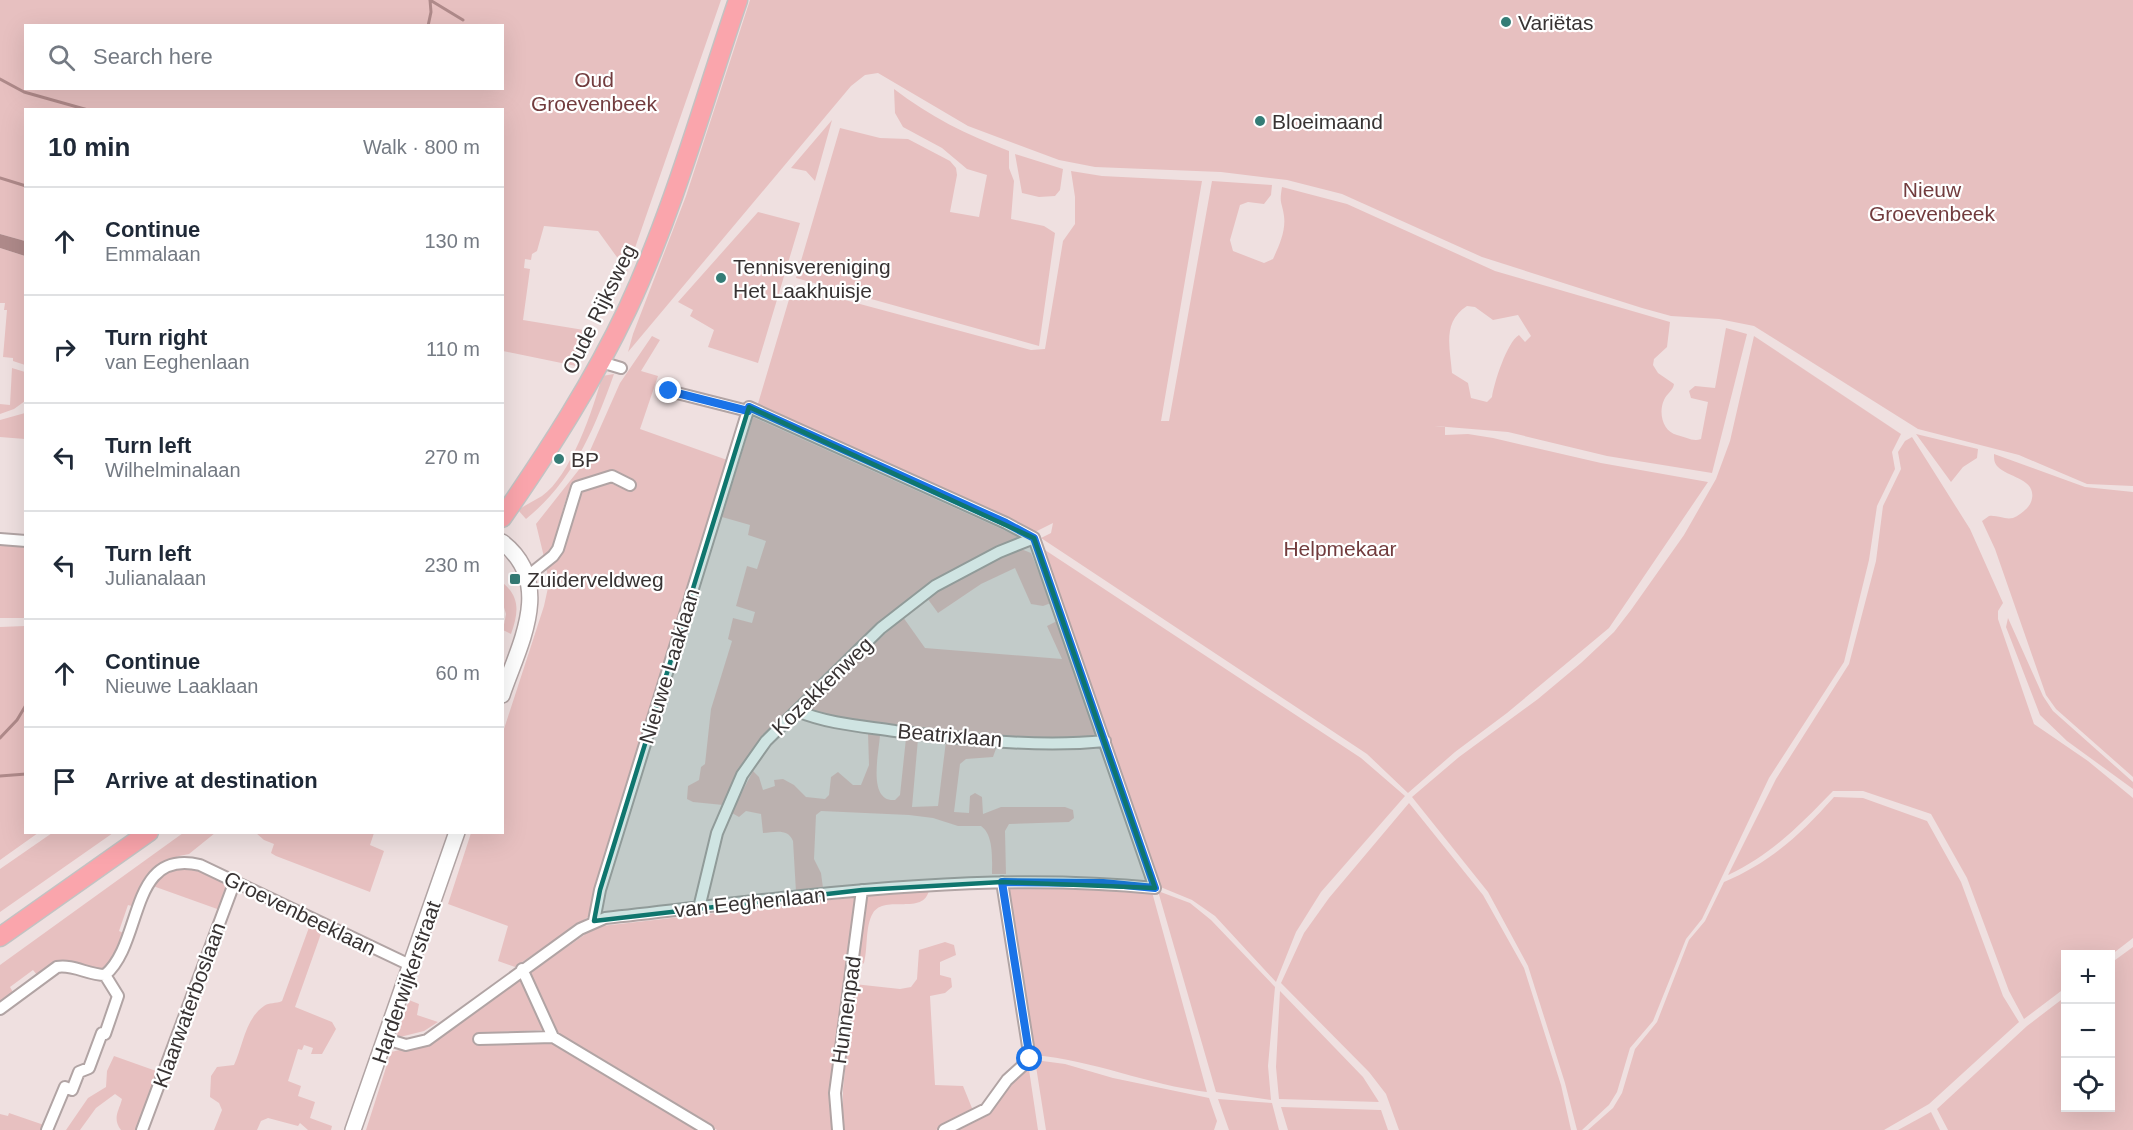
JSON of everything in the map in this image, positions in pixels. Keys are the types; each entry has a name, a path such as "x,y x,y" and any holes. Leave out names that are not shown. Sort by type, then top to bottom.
{"main road":[{"name":"Oude Rijksweg","path":"504,515 576,406 601,362 648,261 674,196 702,104 738,0"},
{"path":"504,544 522,562 531,589 531,614 504,689"},
{"path":"0,937 146,834"},
{"name":"Harderwijkerstraat","path":"353,1130 456,834"}],"street":[{"path":"601,362 621,368"},
{"path":"669,391 748,409 1006,523 1034,538 1105,741"},
{"name":"Nieuwe Laaklaan","path":"594,921 600,890 748,409"},
{"path":"528,576 553,556 558,549 577,487 612,476 630,485"},
{"name":"Kozakkenweg","path":"699,908 717,832 742,775 766,741 881,628 935,586 999,552 1034,538"},
{"path":"0,539 24,540"},
{"name":"Beatrixlaan","path":"797,711 822,721 929,735 1012,741 1105,741"},
{"name":"van Eeghenlaan","path":"386,1039 406,1044 427,1040 522,969 594,921 862,890 1002,882 1103,883 1155,888 1105,741"},
{"name":"Groevenbeeklaan","path":"105,975 114,967 121,955 151,878 168,865 188,862 235,881 412,966"},
{"name":"Klaarwaterboslaan","path":"142,1130 235,881"},
{"path":"944,1130 986,1109 1007,1080 1030,1059 1002,882"},
{"name":"Hunnenpad","path":"838,1130 835,1093 862,890"},
{"path":"0,1009 57,967 67,966 96,975 105,975 118,996 105,1034 102,1033 89,1068 79,1072 72,1090 65,1087 47,1130"},
{"path":"522,969 553,1037"},
{"path":"479,1038 553,1037 708,1130"}],"highlighted area":[{"path":"749,407 1034,538 1155,888 1002,882 862,890 594,921 600,890"}],"green space":[{"name":"Oud Groevenbeek","path":"0,0 721,0 627,271 598,231 544,226 537,251 532,254 531,260 525,259 524,268 530,269 523,320 596,332 576,366 504,351 504,108 24,108 24,241 0,234"},
{"name":"Nieuw Groevenbeek","path":"750,0 2133,0 2133,486 2087,484 2019,455 1918,429 1754,326 1719,319 1671,316 1642,308 1482,257 1342,194 1287,180 1221,172 1095,167 1059,160 968,126 878,73 865,75 851,86 628,352 686,196"},
{"path":"894,89 949,124 1009,151 1009,168 1014,181 1011,219 1044,226 1055,233 1039,346 796,278 840,128 880,138 908,139 950,161 956,168 957,175 950,212 979,217 987,175 967,169 942,148 903,127 895,113"},
{"path":"832,120 815,181 806,171 791,168"},
{"path":"1015,154 1063,169 1060,190 1055,196 1039,197 1022,193"},
{"name":"Helpmekaar","path":"1071,171 1102,176 1202,181 1161,421 1169,421 1212,181 1272,185 1271,195 1264,204 1248,202 1240,205 1230,240 1233,251 1264,263 1273,259 1284,227 1282,187 1347,204 1495,271 1670,322 1667,347 1654,359 1653,365 1658,373 1674,384 1662,405 1662,416 1668,430 1692,440 1701,439 1708,402 1691,398 1689,391 1695,386 1715,388 1726,328 1747,334 1712,473 1607,456 1508,432 1435,426 1445,427 1445,435 1468,434 1493,438 1601,463 1708,482 1609,628 1507,713 1455,752 1408,793 1367,754 1041,538 1051,533 1053,523 1035,532 757,407 793,286 1031,350 1045,349 1063,241 1075,224 1075,197","holes":["1467,306 1475,307 1493,320 1518,315 1531,336 1525,342 1519,335 1514,339 1498,373 1492,397 1487,402 1471,398 1468,383 1452,373 1449,345 1451,327 1459,312"]},
{"path":"758,212 800,223 758,363 708,347 714,330 690,316 693,310 678,302"},
{"path":"0,248 24,256 24,365 13,361 13,358 3,357 7,310 4,310 5,303 0,303"},
{"path":"652,336 660,340 641,371 658,376 640,429 730,461 588,917 515,967 498,961 508,926 448,904 471,834 504,834 504,729 544,606 549,583 546,567 578,491 608,482 629,491 632,484 612,475 572,487 564,504 558,532 544,557 536,524 585,462 620,383"},
{"path":"1754,336 1901,434 1892,452 1895,469 1877,506 1869,560 1844,662 1769,778 1702,919 1686,939 1653,1021 1630,1048 1617,1092 1609,1105 1582,1130 1577,1130 1565,1083 1528,966 1488,892 1412,797 1459,757 1538,699 1581,663 1614,632 1631,610 1684,535 1716,479 1730,441"},
{"path":"12,368 24,372 24,402 14,409 0,414 0,404 10,405"},
{"path":"614,374 580,453 557,488 526,519 518,510 542,496 562,474 580,441 602,376"},
{"path":"24,413 24,439 0,437 0,420"},
{"path":"753,417 1017,536 1017,539 939,579 857,643 764,737 736,773 723,805 693,802 687,799 688,786 699,780 701,767 705,764 711,709 732,641 728,639 733,618 752,623 755,612 736,606 747,566 757,569 766,541 748,535 750,525 722,517"},
{"path":"1916,434 1978,449 1977,458 1963,467 1951,482"},
{"path":"1912,437 1970,529 2003,603 1998,611 1998,619 2034,724 2088,761 2133,798 2133,938 2115,952 2115,950 2061,950 2061,991 2024,1019 2009,991 1967,878 1931,814 1863,791 1833,791 1771,849 1728,875 1776,779 1849,664 1876,561 1883,506 1901,469 1898,452 1905,441"},
{"path":"1994,454 2085,487 2133,492 2133,777 2056,709 2046,695 1995,549 1982,521 1989,516 2016,517 2031,502 2031,488 2022,480 1998,467"},
{"path":"0,543 24,544 24,618 0,618"},
{"path":"1042,548 1361,758 1405,796 1321,892 1296,932 1276,982 1215,916 1192,900 1158,886"},
{"path":"1021,549 1031,553 1051,603 1043,606 1031,604 1015,568 981,584 938,613 927,598 989,562"},
{"path":"504,584 513,594 516,607 511,634 504,630 506,614"},
{"path":"903,617 925,648 1062,659 1047,626 1057,621 1098,736 1018,737 924,732 862,723 805,709"},
{"path":"2008,618 2043,696 2053,711 2133,782 2133,789 2067,741 2040,715 2006,627"},
{"path":"24,626 24,834 37,834 0,860 0,627"},
{"path":"868,733 880,735 877,775 881,793 886,799 895,800 900,795 906,738 918,739 912,807 938,806 946,741 997,746 993,757 966,759 960,764 954,812 969,813 970,796 975,793 982,797 983,814 1001,807 1065,807 1073,810 1074,818 1069,822 1009,824 1005,831 1006,874 992,874 990,841 981,826 958,826 933,818 909,815 821,811 816,815 814,859 821,873 823,888 796,892 791,837 784,832 763,833 761,814 746,811 739,817 732,813 733,809 753,771 759,777 763,790 775,786 774,780 783,779 794,785 806,797 825,799 829,795 831,777 838,772 853,785 861,785 869,765"},
{"path":"1834,797 1863,798 1927,821 1961,882 2003,996 2019,1022 1929,1104 1884,1130 1588,1130 1613,1108 1622,1093 1635,1049 1657,1022 1689,940 1705,921 1724,882 1770,857 1809,823"},
{"path":"1409,803 1483,895 1524,968 1561,1085 1571,1130 1399,1130 1386,1094 1369,1072 1281,983 1304,933 1329,898"},
{"path":"51,834 112,834 0,912 0,869"},
{"path":"182,834 214,834 189,854 179,856 159,866 135,907 128,905 119,931 126,934 115,960 100,970 66,963 38,976 33,970 10,987 14,994 0,1004 0,965"},
{"path":"257,834 374,834 370,845 384,851 370,892 276,856 271,853 274,844"},
{"path":"185,865 228,881 220,910 153,886 166,870"},
{"path":"1005,885 1152,892 1207,1092 1163,1084 1078,1062 1034,1055"},
{"path":"929,890 926,898 920,902 886,905 873,913 870,918 864,963 856,969 867,896"},
{"path":"1158,891 1190,903 1211,920 1275,987 1268,1066 1271,1100 1216,1092"},
{"path":"857,897 831,1083 832,1130 717,1130 558,1034 530,973 587,933 602,926"},
{"path":"311,922 323,928 295,1007 332,1022 336,1029 322,1054 311,1054 313,1048 304,1045 302,1050 298,1049 288,1081 301,1086 298,1096 315,1102 310,1118 332,1126 331,1130 308,1130 300,1123 298,1126 268,1118 261,1121 257,1130 214,1130 222,1110 219,1103 210,1097 211,1076 217,1067 234,1065 249,1025 258,1011 266,1005 282,1001"},
{"path":"945,942 954,945 956,955 940,962 940,975 951,978 952,987 945,993 930,996 935,1085 963,1086 974,1113 936,1130 843,1130 843,1089 854,984 900,989 911,987 917,979 919,950"},
{"path":"2133,947 2133,1130 1948,1130 1937,1109 2027,1026 2061,1000 2061,1112 2115,1112 2115,960"},
{"path":"521,979 544,1030 479,1033 479,1044 550,1042 697,1130 366,1130 391,1052 425,1044"},
{"path":"1280,991 1363,1077 1379,1102 1279,1099 1276,1067"},
{"path":"409,1000 419,1004 417,1015 438,1022 424,1031 396,1038"},
{"path":"114,1056 159,1072 137,1130 121,1130 118,1126 117,1115 122,1099 115,1094 96,1108 80,1130 66,1130 88,1098 106,1087 107,1071"},
{"path":"1035,1060 1065,1064 1113,1078 1209,1098 1217,1121 1214,1130 1046,1130"},
{"path":"1028,1063 1038,1130 951,1130 979,1118"},
{"path":"1218,1099 1272,1103 1279,1130 1229,1130"},
{"path":"1281,1107 1381,1110 1388,1130 1288,1130"},
{"path":"1931,1112 1940,1130 1898,1130"},
{"path":"9,1113 44,1125 43,1130 0,1130 0,1114 8,1116"}],"shaded area":[{"path":"0,234 24,241 24,256 0,248"}],"waterway":[{"path":"430,0 463,20"},
{"path":"428,24 430,0"},
{"path":"0,79 24,92 81,108"},
{"path":"0,178 24,185"},
{"path":"0,738 17,720 24,708"},
{"path":"0,776 24,774"}],"place":[{"name":"Variëtas","path":"1506,22"},
{"name":"Bloeimaand","path":"1260,121"},
{"name":"Tennisvereniging Het Laakhuisje","path":"721,278"},
{"name":"BP","path":"559,459"},
{"name":"Zuiderveldweg","path":"515,579"}],"route":[{"path":"669,391 748,411 749,407 1006,523 1034,538 1155,888 1103,883 1002,882 1030,1059"}]}
